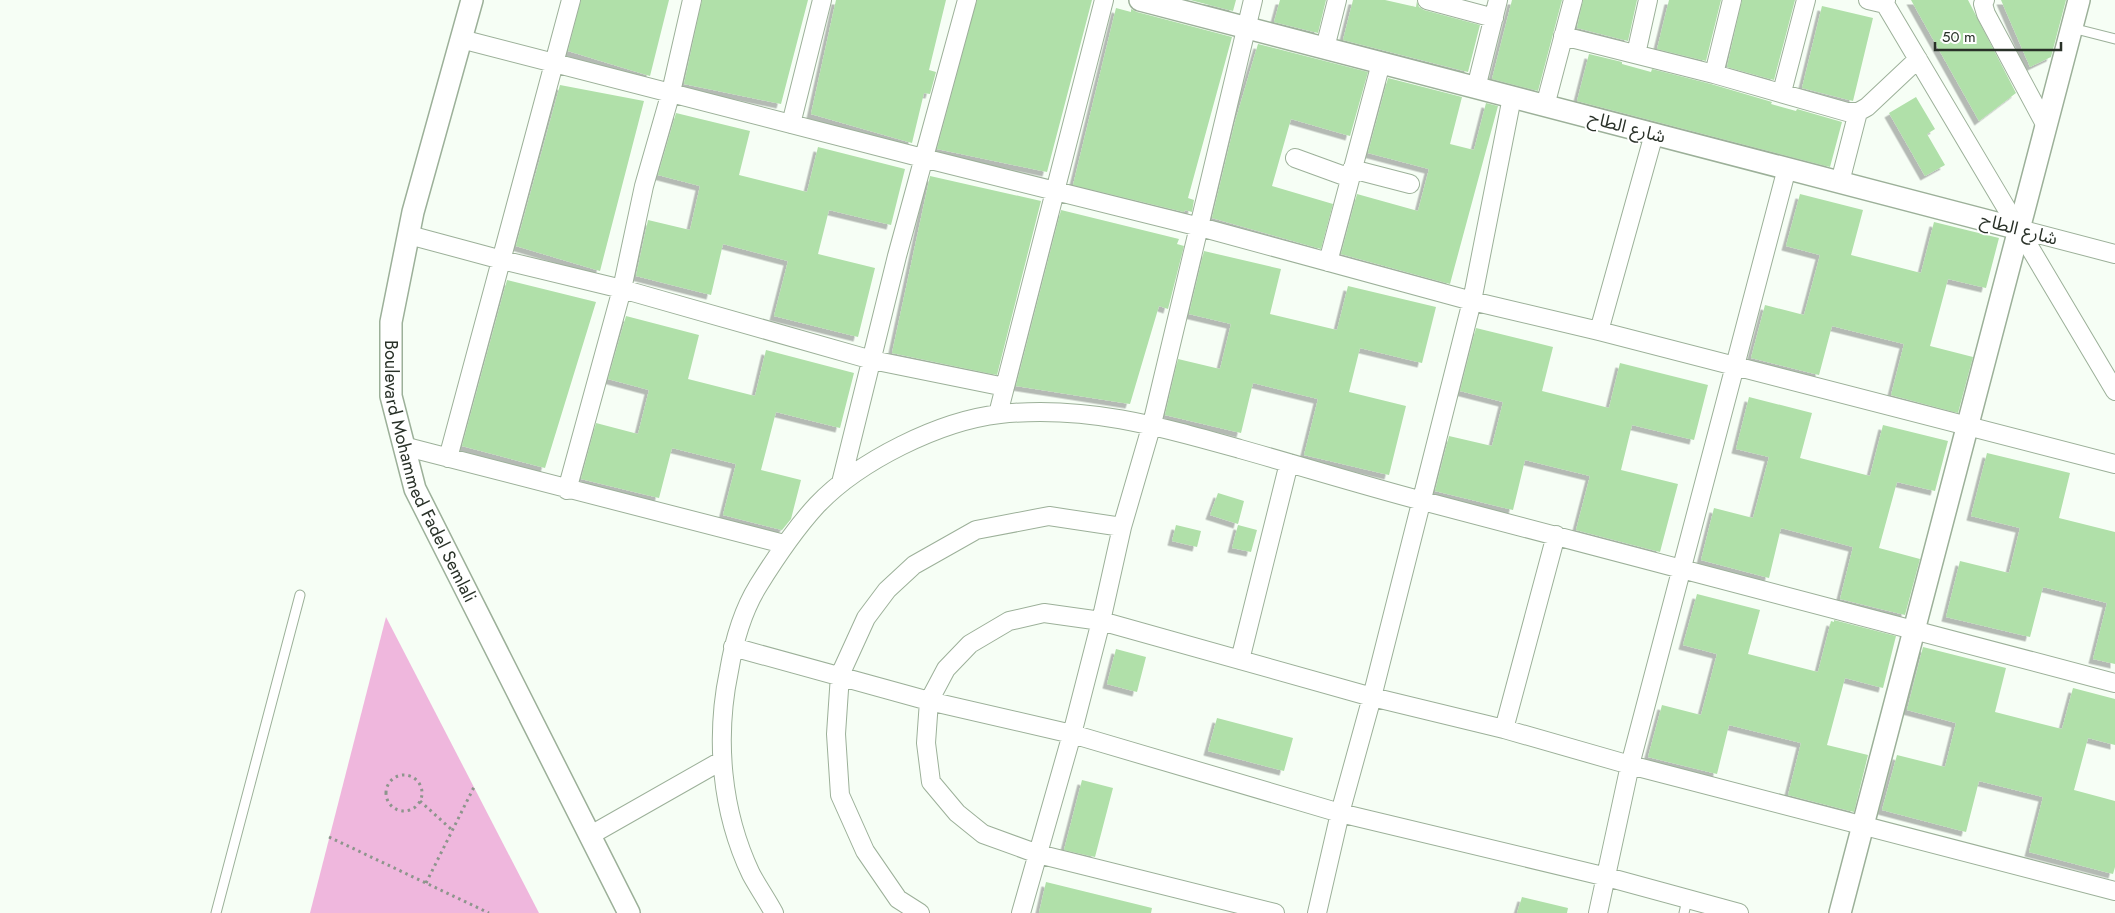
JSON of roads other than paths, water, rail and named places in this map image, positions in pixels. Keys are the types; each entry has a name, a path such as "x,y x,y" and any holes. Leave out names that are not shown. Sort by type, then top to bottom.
{"street":[{"name":"Boulevard Mohammed Fadel Semlali","path":"472,0 408,235 392,322 391,396 415,489 422,505 589,836 630,913"},
{"path":"448,458 571,0"},
{"path":"567,490 622,289 644,186 671,92 692,0"},
{"path":"791,124 822,0"},
{"path":"841,483 923,158 967,0"},
{"path":"998,414 1104,0"},
{"name":"شارع الطاح","path":"1140,0 1168,3 1246,28 2115,254"},
{"path":"1021,913 1072,734 1101,621 1122,527 1152,424 1253,0"},
{"path":"1326,48 1338,0"},
{"path":"1427,0 1494,18"},
{"path":"1476,88 1498,0"},
{"path":"1545,106 1573,0"},
{"path":"1636,54 1648,0"},
{"path":"1714,74 1732,0"},
{"path":"1782,92 1806,0"},
{"path":"1868,0 1886,2 2115,391"},
{"path":"1985,0 1983,4 1986,14 2046,126"},
{"path":"1840,913 2079,0"},
{"path":"1563,36 1782,92 1847,112 1858,112 1867,107 1918,59"},
{"path":"461,39 1055,192 1200,227 1472,301 1599,331 2115,464"},
{"path":"1328,262 1381,63"},
{"path":"1317,913 1340,813 1372,697 1472,301 1512,97"},
{"path":"1840,182 1858,112"},
{"path":"1599,331 1654,134"},
{"path":"1295,158 1351,174 1410,184"},
{"path":"1598,913 1630,765 1787,168"},
{"path":"408,235 622,289 872,360 1005,387"},
{"path":"774,913 751,873 731,818 722,761 722,703 733,646 742,618 754,593 784,544 817,505 841,483 901,445 948,426 998,414 1073,412 1152,424 1422,500 2115,684"},
{"path":"403,446 567,490 784,544"},
{"path":"1240,660 1289,463"},
{"path":"920,913 898,899 864,851 840,795 836,734 840,675 866,618 887,590 914,565 976,530 1049,516 1122,527"},
{"path":"1504,729 1556,535"},
{"path":"1275,913 1038,854 983,834 957,813 931,782 926,743 929,701 946,669 970,644 1009,621 1044,613 1101,621 1372,697 1504,729 1630,765 2115,890"},
{"path":"733,646 929,701 1072,734 1340,813 1607,877 1685,906 1739,913"},
{"path":"589,836 722,761"}],"lane":[{"path":"2072,28 2115,39"},
{"path":"216,913 300,595"}]}
